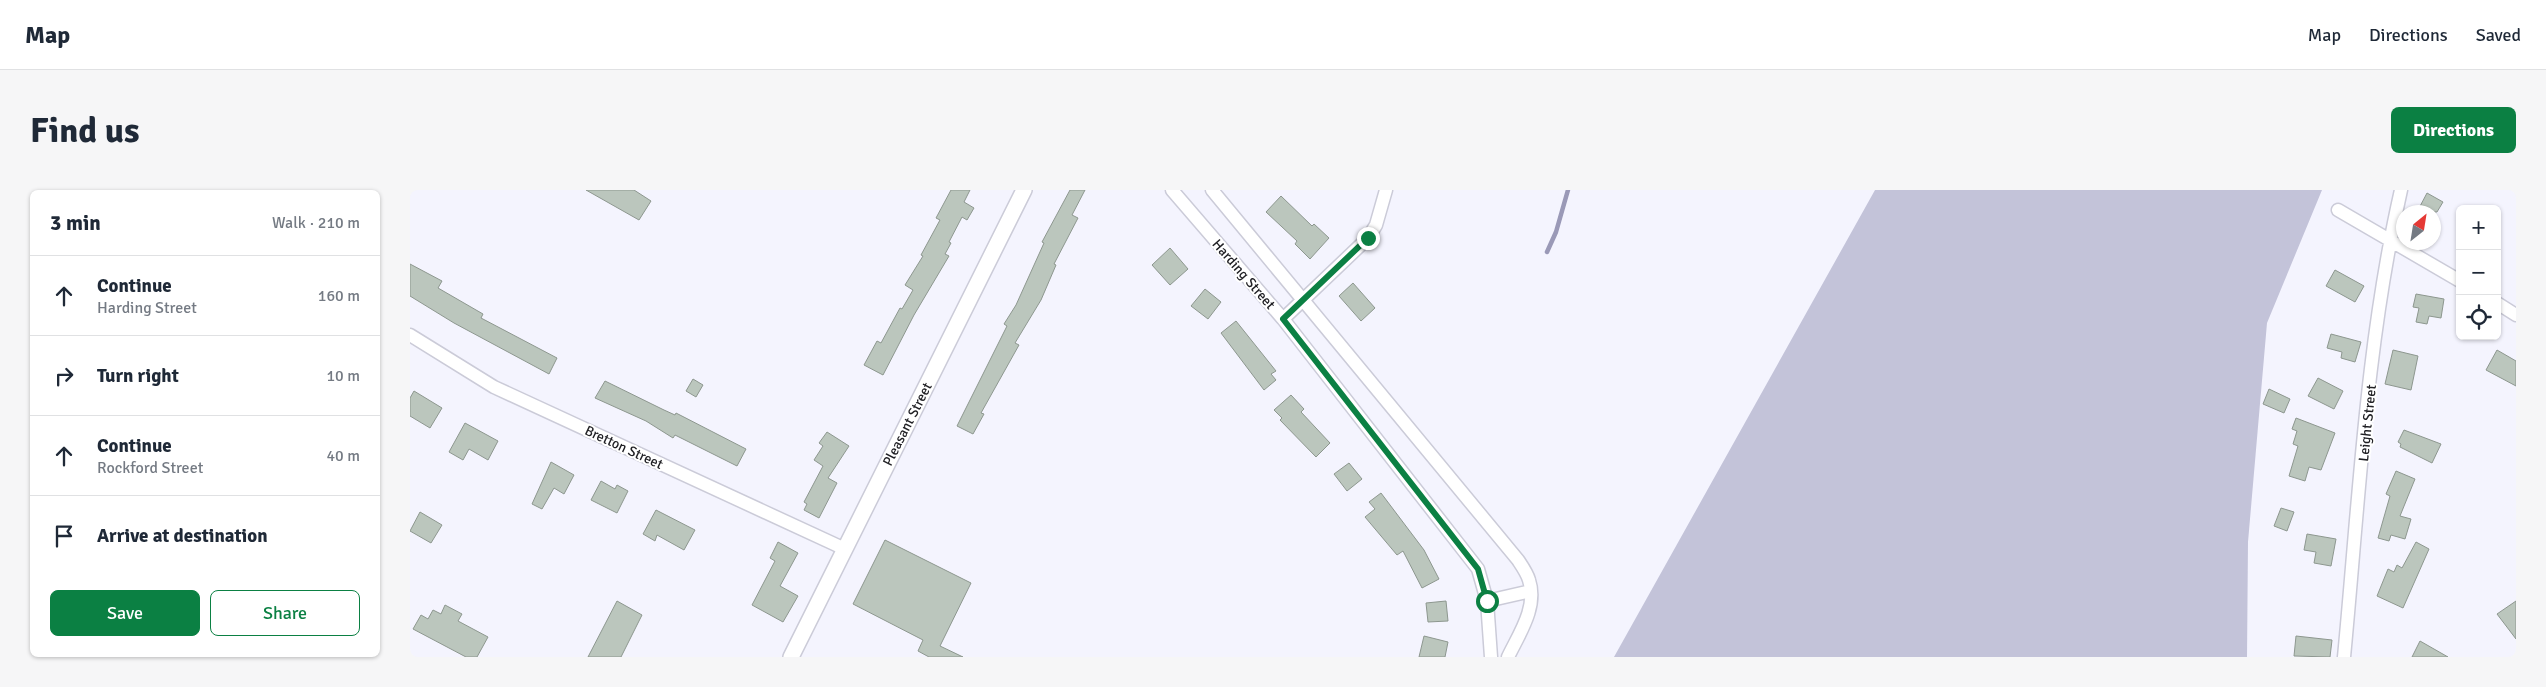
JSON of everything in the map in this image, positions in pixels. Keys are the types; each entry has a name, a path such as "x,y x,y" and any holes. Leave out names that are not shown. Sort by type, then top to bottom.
{"street":[{"name":"Pleasant Street","path":"791,657 1024,190"},
{"name":"Harding Street","path":"1172,190 1283,319 1478,569 1487,601 1491,657"},
{"name":"Harding Street","path":"1212,190 1518,560 1530,580 1531,591"},
{"path":"1283,319 1368,238 1376,225 1386,190"},
{"name":"Leight Street","path":"2344,657 2384,264 2401,190"},
{"path":"2338,210 2456,279"},
{"path":"2501,306 2516,315"},
{"name":"Bretton Street","path":"410,334 494,387 845,549"},
{"path":"1487,601 1531,591 1529,614 1508,657"}],"shaded area":[{"path":"1875,190 2322,190 2267,323 2248,542 2247,657 1614,657"}],"building":[{"path":"586,190 634,190 651,201 639,220"},
{"path":"951,190 970,190 964,202 974,208 967,220 962,217 945,254 949,256 914,315 883,375 864,365 877,341 881,343 900,308 902,309 913,290 905,285 923,256 921,255 940,220 936,218"},
{"path":"1070,190 1085,190 1072,215 1078,218 1054,264 1056,265 1041,300 1015,343 1019,345 981,413 984,414 973,434 957,426 1007,326 1004,324 1016,305 1044,243 1042,242"},
{"path":"2427,193 2443,202 2441,205 2421,205"},
{"path":"1281,196 1312,226 1314,224 1329,238 1310,259 1295,244 1297,241 1266,212"},
{"path":"1170,248 1188,269 1170,285 1152,265"},
{"path":"410,264 442,281 438,288 483,314 481,318 557,358 549,374 454,323 410,296"},
{"path":"2335,270 2364,286 2355,302 2326,286"},
{"path":"1353,283 1375,308 1361,321 1339,296"},
{"path":"1205,289 1221,302 1208,319 1191,306"},
{"path":"2416,294 2444,299 2441,318 2429,316 2427,324 2416,322 2419,308 2413,307"},
{"path":"1236,321 1276,371 1271,374 1276,380 1264,390 1221,333"},
{"path":"2331,334 2361,342 2355,362 2341,358 2342,352 2327,348"},
{"path":"2393,350 2418,356 2411,390 2385,384"},
{"path":"2497,350 2516,361 2516,386 2486,370"},
{"path":"2318,378 2343,391 2334,409 2308,396"},
{"path":"693,379 703,385 696,397 686,391"},
{"path":"605,381 675,415 676,413 746,449 737,466 675,435 673,438 646,421 595,398"},
{"path":"2269,389 2290,399 2284,413 2263,404"},
{"path":"414,391 442,408 430,428 410,416 410,398"},
{"path":"1291,395 1304,409 1301,412 1330,443 1316,457 1280,420 1282,418 1274,410"},
{"path":"2296,418 2335,433 2321,470 2309,467 2305,481 2289,476 2298,446 2293,444 2297,431 2292,429"},
{"path":"465,423 498,441 488,460 469,449 463,460 449,452"},
{"path":"2404,430 2441,444 2432,463 2400,447 2401,444 2398,442"},
{"path":"827,432 849,446 828,478 837,483 819,518 804,510 807,504 804,502 823,466 814,460 823,446 819,443"},
{"path":"551,462 574,475 564,494 554,488 542,509 532,504"},
{"path":"1349,463 1362,479 1347,491 1334,474"},
{"path":"2396,471 2415,479 2400,516 2411,519 2405,539 2391,535 2389,541 2378,538 2390,496 2386,494"},
{"path":"601,481 615,489 617,485 628,491 617,513 591,500"},
{"path":"1381,493 1424,550 1439,579 1422,588 1403,551 1397,555 1365,517 1375,509 1369,502"},
{"path":"2281,508 2294,512 2287,531 2274,526"},
{"path":"656,510 695,530 684,550 657,535 655,541 643,534"},
{"path":"420,512 442,525 431,543 410,531"},
{"path":"2307,534 2336,539 2331,566 2314,563 2316,552 2304,550"},
{"path":"885,540 971,583 940,646 963,657 929,657 918,651 923,640 853,604"},
{"path":"778,542 798,553 780,586 798,596 783,622 752,605 775,561 770,558"},
{"path":"2416,542 2429,549 2403,608 2377,596 2388,569 2394,572 2397,565 2402,568"},
{"path":"617,601 642,615 621,657 588,657"},
{"path":"1446,601 1448,621 1428,622 1426,603"},
{"path":"2516,601 2516,639 2497,614"},
{"path":"445,605 462,614 458,621 488,637 477,657 466,657 413,629 421,615 428,619 433,610 441,614"},
{"path":"1424,636 1448,642 1445,657 1419,657"},
{"path":"2296,636 2332,640 2330,657 2294,656"},
{"path":"2420,641 2448,657 2412,657"}],"waterway":[{"path":"1547,252 1556,232 1568,190"}],"route":[{"path":"1368,238 1283,319 1478,569 1487,601"}]}
